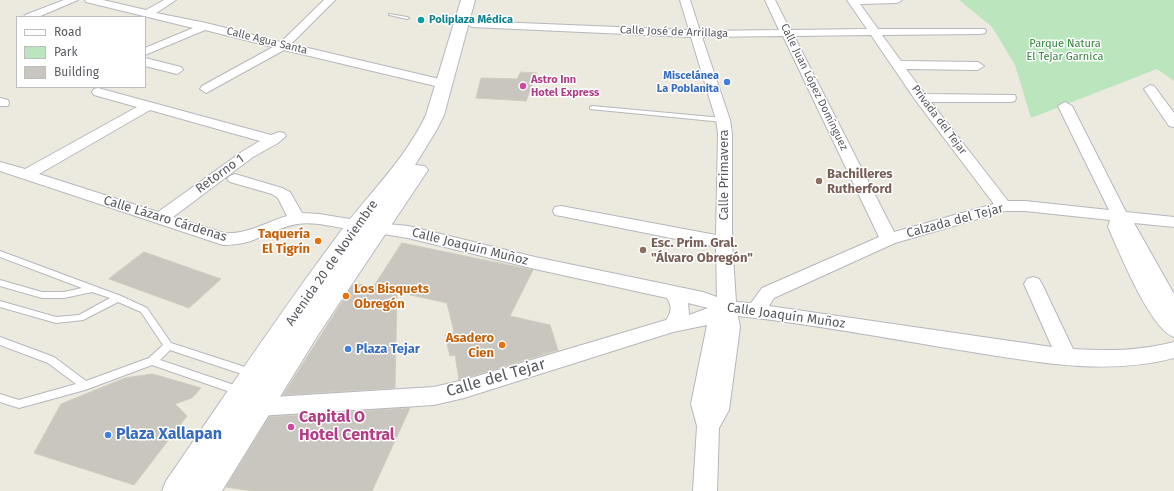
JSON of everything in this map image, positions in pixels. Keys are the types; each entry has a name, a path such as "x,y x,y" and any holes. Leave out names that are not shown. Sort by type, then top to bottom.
{"main road":[{"name":"Avenida 20 de Noviembre","path":"177,491 250,399 429,130 468,0"},
{"name":"Avenida 20 de Noviembre","path":"366,226 432,150 443,130 449,114 478,0"},
{"name":"Avenida 20 de Noviembre","path":"205,491 250,399"}],"street":[{"path":"31,16 73,0"},
{"name":"Calle Agua Santa","path":"90,0 111,2 128,9 206,26 444,84"},
{"path":"148,13 171,0"},
{"path":"206,89 284,45 330,0"},
{"name":"Calle Primavera","path":"685,0 723,120 725,134 724,242 727,308 730,327 718,410 708,426 706,491"},
{"name":"Calle Juan López Domínguez","path":"770,0 788,33 889,239"},
{"path":"852,0 898,0"},
{"name":"Privada del Tejar","path":"852,0 876,32 921,98 1004,206"},
{"path":"111,16 128,9"},
{"name":"Calle José de Arrillaga","path":"472,24 697,34 981,31"},
{"path":"146,52 206,26"},
{"path":"146,62 177,70"},
{"path":"899,65 978,66"},
{"path":"1150,89 1174,123"},
{"path":"98,92 150,106"},
{"path":"921,98 1010,98"},
{"path":"26,175 150,106"},
{"name":"Retorno 1","path":"150,106 278,136 248,154 159,219"},
{"path":"1064,106 1120,216 1116,227 1154,304 1173,327"},
{"name":"Calle Lázaro Cárdenas","path":"0,166 159,219 230,240 297,220 307,219 366,226"},
{"path":"235,179 277,191 284,195 297,220"},
{"name":"Calzada del Tejar","path":"756,311 768,293 889,239 1004,206 1025,206 1174,222"},
{"path":"561,211 700,239 724,242"},
{"name":"Calle Joaquín Muñoz","path":"366,226 408,232 674,294 703,299 727,308 756,311 993,347 1066,356 1125,360 1159,356 1174,350"},
{"path":"1033,284 1066,356"},
{"path":"673,326 680,316 680,303 674,294"},
{"name":"Calle del Tejar","path":"250,399 434,396 464,389 673,326 700,320 727,308"}],"lane":[{"path":"391,15 407,18"},
{"path":"592,108 723,120"},
{"path":"0,254 118,298 144,310 168,346 265,377"},
{"path":"0,283 42,295 64,295 91,289"},
{"path":"0,304 56,320 80,318 118,298"},
{"path":"0,341 51,360 85,386"},
{"path":"0,398 19,404 85,386 152,361 168,346"},
{"path":"152,361 250,399"}],"green space":[{"name":"Parque Natura El Tejar Garnica","path":"959,0 1174,0 1174,81 1157,69 1031,118 1015,65 997,35 991,26"}],"building":[{"path":"521,72 537,73 526,101 476,98 481,78 517,79"},
{"path":"402,243 533,270 510,316 550,325 558,350 459,380 455,355 450,356 445,335 454,332 447,303 397,292 395,388 283,395 354,283 373,287"},
{"path":"144,252 221,279 189,308 109,279"},
{"name":"Plaza Xallapan","path":"153,374 201,388 192,398 175,404 187,416 134,485 34,453 61,404 125,378"},
{"path":"410,408 372,491 253,491 226,487 269,417"}],"place":[{"name":"Poliplaza Médica","path":"421,20"},
{"name":"Miscelánea La Poblanita","path":"727,82"},
{"name":"Astro Inn Hotel Express","path":"523,86"},
{"name":"Bachilleres Rutherford","path":"819,181"},
{"name":"Taquería El Tigrín","path":"318,241"},
{"name":"Esc. Prim. Gral. \"Álvaro Obregón\"","path":"643,250"},
{"name":"Los Bisquets Obregón","path":"346,296"},
{"name":"Asadero Cien","path":"502,345"},
{"name":"Plaza Tejar","path":"348,349"},
{"name":"Capital O Hotel Central","path":"291,427"},
{"name":"Plaza Xallapan","path":"108,435"}]}
